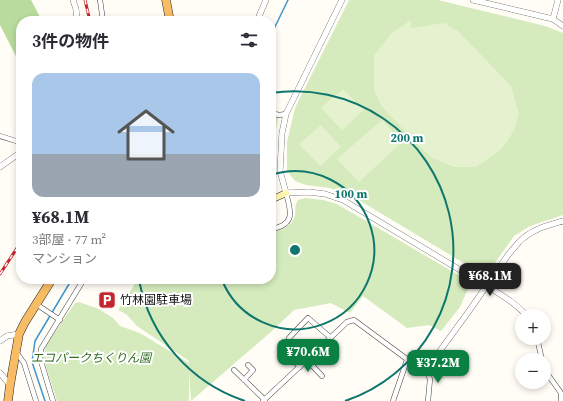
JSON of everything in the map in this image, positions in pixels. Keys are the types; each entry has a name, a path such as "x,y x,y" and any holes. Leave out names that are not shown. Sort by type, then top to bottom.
{"highway":[{"path":"166,0 169,16"},
{"path":"8,401 19,334 49,284"}],"main road":[{"path":"276,198 286,193"}],"street":[{"path":"72,0 76,9 77,16"},
{"path":"100,0 102,16"},
{"path":"259,16 266,0"},
{"path":"276,227 288,221 290,215 290,209 280,171 282,133 286,114 342,0"},
{"path":"473,0 554,19 563,26"},
{"path":"554,19 558,0"},
{"path":"276,114 286,114"},
{"path":"0,136 16,141"},
{"path":"0,167 16,156"},
{"path":"286,193 309,192 325,194 343,200 510,300 521,309"},
{"path":"424,371 470,311 508,255 519,242 536,229 563,221"},
{"path":"53,401 40,358 42,349 81,284"},
{"path":"36,304 60,320"},
{"path":"289,338 308,318 331,338"},
{"path":"234,370 264,400 347,322 354,320 424,371 430,379 428,401"},
{"path":"0,341 7,336 19,334"},
{"path":"301,346 322,376"},
{"path":"282,348 300,367"},
{"path":"16,352 24,363 36,401"},
{"path":"393,401 407,360"},
{"path":"244,380 255,372 248,365"},
{"path":"0,373 10,385"},
{"path":"551,379 561,393 561,401"}],"green space":[{"path":"0,0 31,0 39,16 16,16 16,56 0,25"},
{"path":"349,0 438,0 545,26 563,33 563,215 530,226 514,236 492,267 477,271 357,199 330,188 306,185 295,181 287,171 287,142 295,108"},
{"path":"411,20 411,28 444,23 458,31 511,86 519,114 515,128 507,142 498,152 476,167 454,167 432,158 413,140 381,105 374,90 374,55 392,33"},
{"path":"343,89 364,110 342,130 321,108"},
{"path":"276,116 278,116 276,128"},
{"path":"382,120 402,142 359,182 337,159"},
{"path":"321,125 341,147 320,166 299,144"},
{"name":"エコパークちくりん園","path":"305,198 323,200 337,204 467,280 470,284 460,307 441,331 429,325 407,328 363,296 350,313 331,303 294,310 191,401 189,371 189,401 57,401 43,357 46,345 75,303 79,302 99,309 113,318 120,326 140,333 189,363 189,361 137,326 126,314 118,310 135,284 276,284 276,231 282,229 292,222 298,200"}],"waterway":[{"path":"276,25 288,0"},
{"path":"45,401 32,362 35,341 69,284"}],"railway":[{"path":"85,0 89,16"},
{"path":"0,274 16,250"}],"place":[{"name":"竹林園駐車場","path":"107,300"}]}
